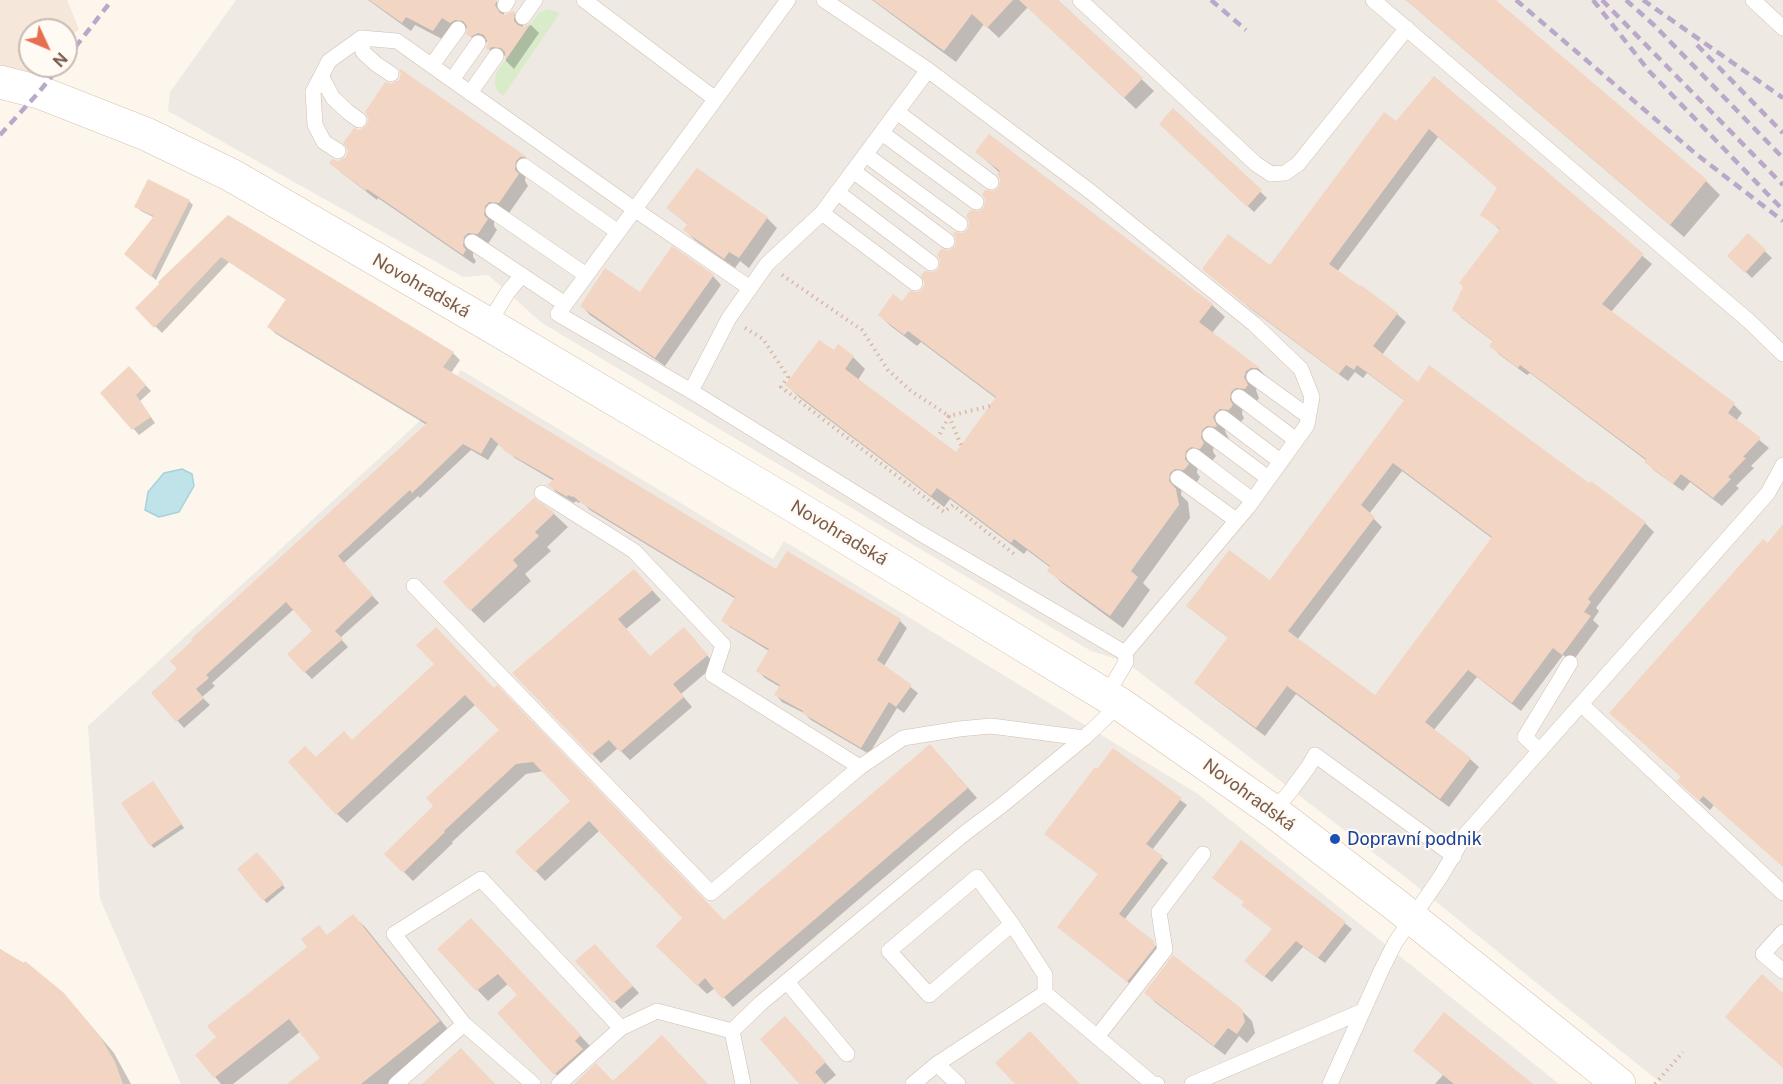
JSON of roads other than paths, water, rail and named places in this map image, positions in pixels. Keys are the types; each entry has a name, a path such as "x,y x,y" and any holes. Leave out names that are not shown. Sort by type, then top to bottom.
{"main road":[{"name":"Novohradská","path":"0,82 39,93 146,134 231,175 488,324 933,589 1113,700 1273,811 1412,918 1619,1084"}],"lane":[{"path":"523,18 535,0"},
{"path":"584,0 714,99"},
{"path":"788,0 558,314 692,391 920,533 1125,653"},
{"path":"732,1031 761,1003 964,833 1084,738 1113,700 1126,662 1125,653 1252,500 1307,425 1312,397 1301,369 1254,324 1091,192 928,70 824,0"},
{"path":"1080,0 1256,164 1271,174 1286,173 1298,164 1407,28"},
{"path":"1373,0 1750,322 1783,354"},
{"path":"1753,0 1783,28"},
{"path":"432,65 458,28"},
{"path":"361,38 363,52 391,74"},
{"path":"338,151 324,142 315,125 313,92 329,61 361,38 397,41 750,288"},
{"path":"452,80 478,43"},
{"path":"470,93 496,56"},
{"path":"692,391 729,318 767,264 822,213 928,70"},
{"path":"321,76 333,98 359,120"},
{"path":"897,111 991,182"},
{"path":"882,132 975,202"},
{"path":"866,155 960,224"},
{"path":"524,166 618,232"},
{"path":"853,171 947,241"},
{"path":"837,192 932,262"},
{"path":"494,211 586,275"},
{"path":"822,213 915,284"},
{"path":"472,242 565,304"},
{"path":"488,324 505,296 522,275"},
{"path":"1254,377 1308,416"},
{"path":"1239,397 1296,440"},
{"path":"1223,418 1280,461"},
{"path":"1210,435 1268,478"},
{"path":"1194,456 1252,500"},
{"path":"1330,1084 1395,943 1454,856 1465,835 1768,493 1783,465"},
{"path":"1178,478 1236,520"},
{"path":"542,493 634,551 723,645 713,675 860,767"},
{"path":"414,586 711,893 860,767 903,738 991,726 1084,738"},
{"path":"1540,751 1525,737 1570,663"},
{"path":"1581,704 1783,893"},
{"path":"1273,811 1289,793 1315,755 1454,856"},
{"path":"1097,1037 1165,950 1159,912 1203,854"},
{"path":"1012,924 929,995 889,951 976,877 1012,924 1045,975 1046,993 1154,1084"},
{"path":"533,1084 464,1024 394,934 481,879 621,1028"},
{"path":"1783,932 1763,954 1783,971"},
{"path":"787,982 848,1054"},
{"path":"913,1084 937,1064 1046,993"},
{"path":"558,1084 621,1028 657,1011 732,1031"},
{"path":"1192,1084 1363,1011"},
{"path":"396,1084 464,1024"},
{"path":"732,1031 743,1084"},
{"path":"937,1064 958,1084"}],"water":[{"path":"182,469 192,474 194,486 179,512 159,517 145,510 148,492 164,473"}],"railway":[{"path":"78,44 112,0"},
{"path":"1211,0 1246,30"},
{"path":"1516,0 1696,154 1783,221"},
{"path":"1593,0 1649,71 1783,210"},
{"path":"1602,0 1783,185"},
{"path":"1626,0 1655,26 1783,158"},
{"path":"1643,0 1783,98"},
{"path":"1697,45 1783,133"},
{"path":"0,135 50,78"}],"place":[{"name":"Dopravní podnik","path":"1335,839"}]}
